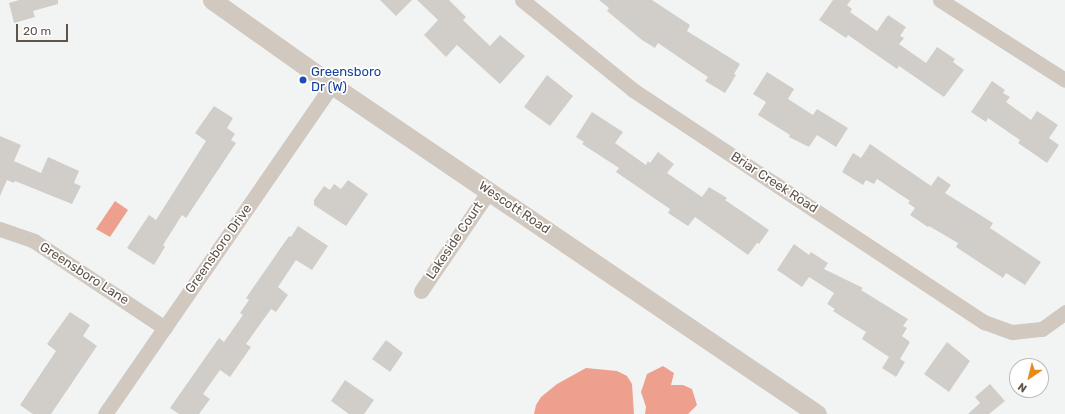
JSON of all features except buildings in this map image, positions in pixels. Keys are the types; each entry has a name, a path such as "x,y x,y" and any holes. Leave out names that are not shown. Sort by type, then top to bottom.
{"street":[{"name":"Wescott Road","path":"212,0 332,85 818,414"},
{"name":"Briar Creek Road","path":"522,0 632,90 984,322 1012,332 1042,329 1065,312"},
{"path":"940,0 1065,80"},
{"name":"Greensboro Drive","path":"106,414 332,85"},
{"name":"Lakeside Court","path":"421,291 489,191"},
{"name":"Greensboro Lane","path":"0,229 34,241 165,328"}],"shaded area":[{"path":"115,201 128,210 110,237 96,229"},
{"path":"663,366 674,373 671,385 683,385 692,389 697,405 688,414 645,414 646,407 641,392 647,374"},
{"path":"586,368 617,371 627,376 632,384 634,414 534,414 536,405 541,397 557,384"}],"place":[{"name":"Greensboro Dr (W)","path":"303,80"}]}
